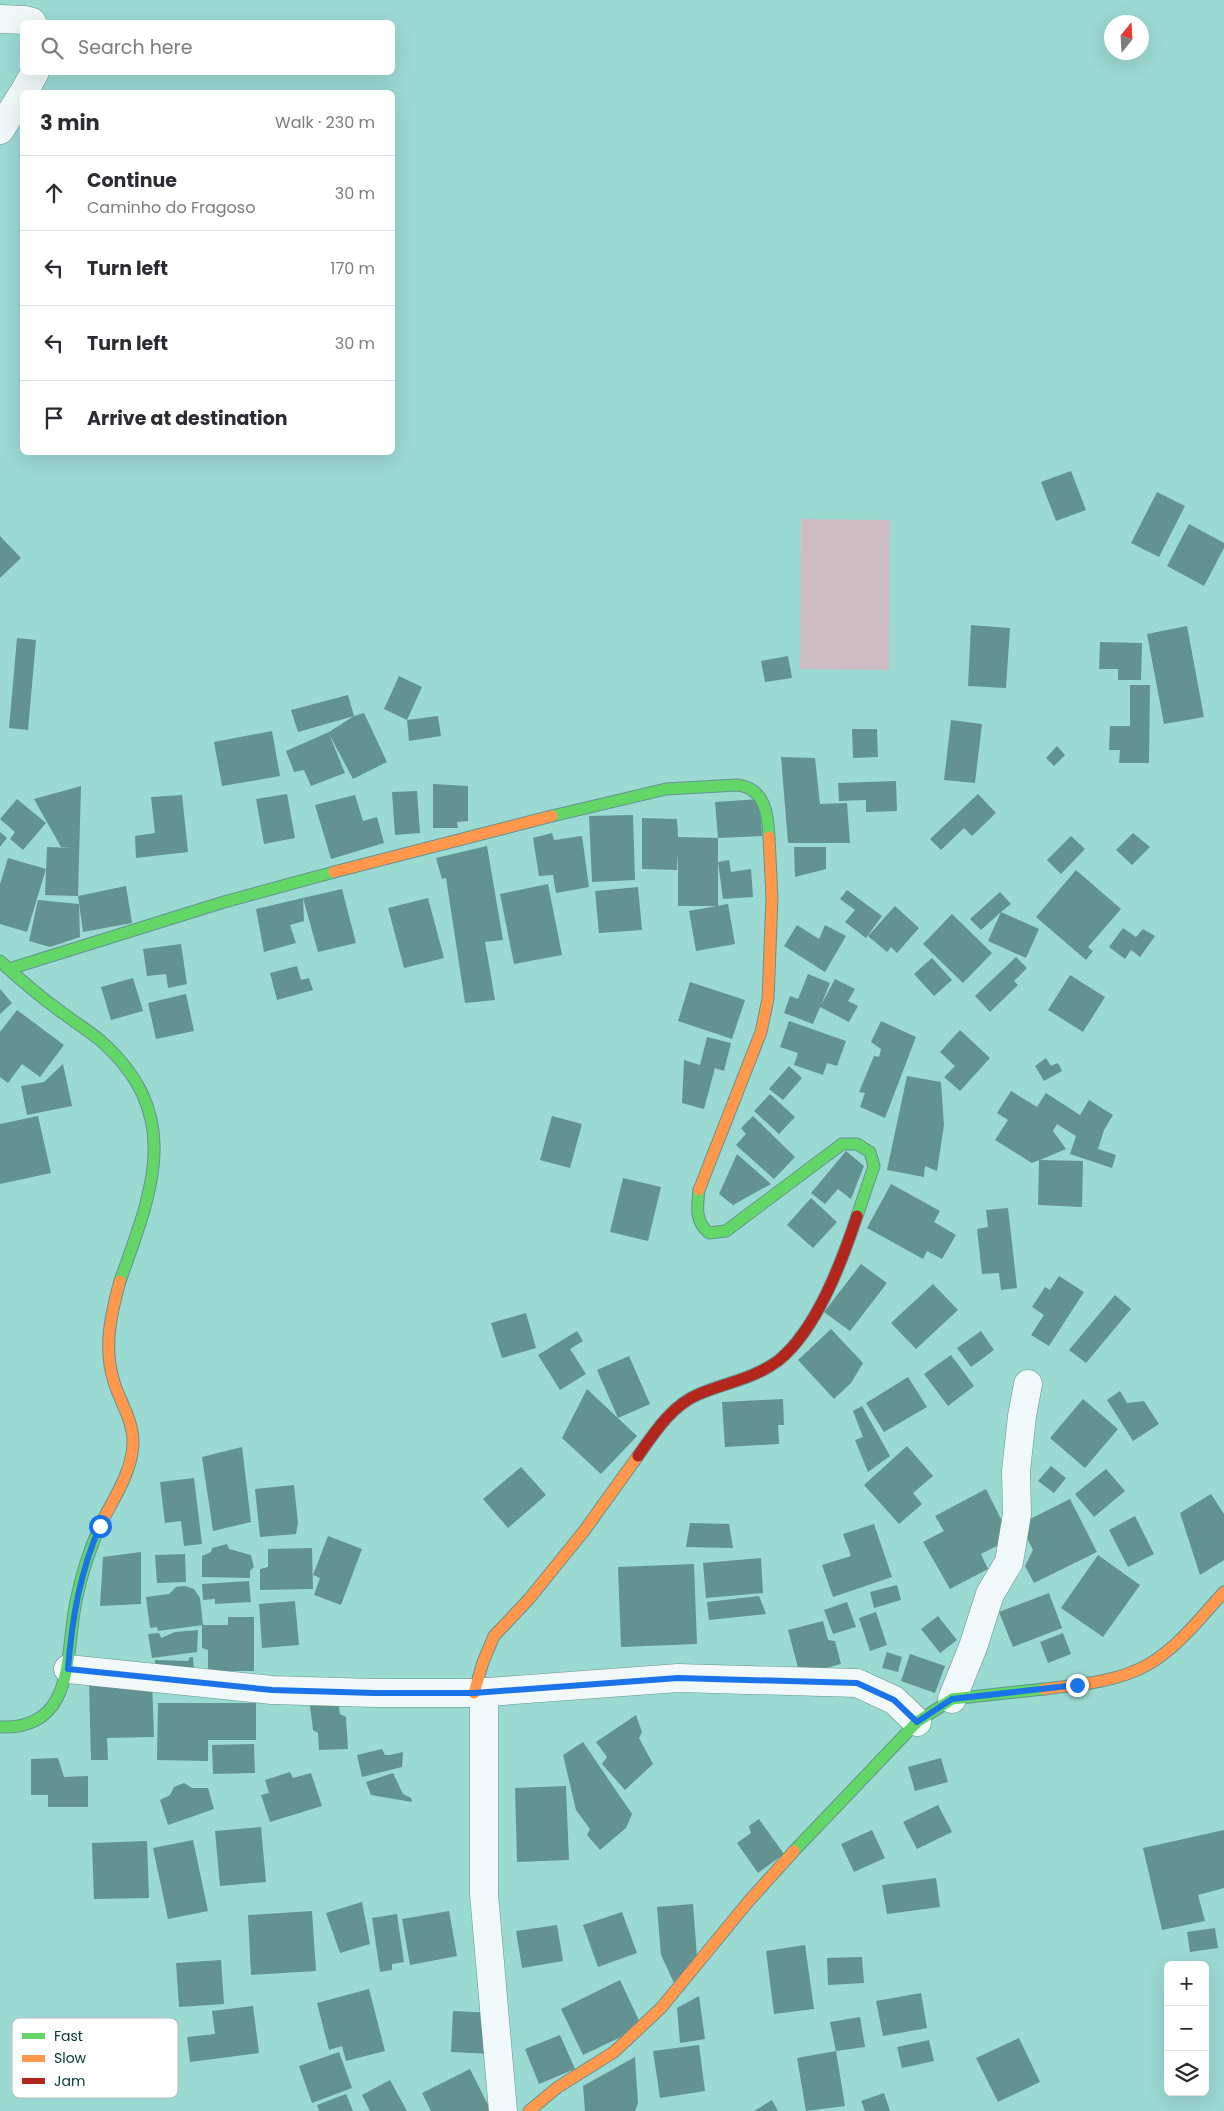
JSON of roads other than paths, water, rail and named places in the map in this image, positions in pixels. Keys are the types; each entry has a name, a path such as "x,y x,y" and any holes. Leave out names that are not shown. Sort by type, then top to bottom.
{"street":[{"path":"0,19 24,20"},
{"path":"25,90 33,75"},
{"path":"0,130 20,99"},
{"path":"4,965 224,902 446,842 666,789 746,786 761,798 768,814 772,898 768,999 761,1032 700,1187 697,1205 698,1221 701,1229 709,1233 726,1231 842,1144 856,1144 870,1152 874,1166 870,1185 848,1243 816,1312 799,1338 780,1360 739,1381 697,1394 678,1407 661,1424 584,1531 529,1599 494,1636 483,1662 479,1693 484,1894 503,2111"},
{"path":"0,1727 20,1728 44,1717 63,1690 68,1669 72,1626 87,1556 131,1462 133,1442 130,1423 109,1366 109,1330 119,1290 150,1194 156,1163 154,1129 140,1094 106,1046 34,992 4,965"},
{"path":"952,1699 990,1594 1009,1562 1016,1514 1016,1471 1022,1416 1028,1384"},
{"path":"529,2111 558,2087 614,2052 661,2008 748,1902 816,1826 917,1722 952,1699 1077,1685 1128,1674 1149,1664 1170,1648 1224,1592"},
{"path":"68,1669 272,1690 479,1693 678,1678 857,1683 894,1700 917,1722"}]}
